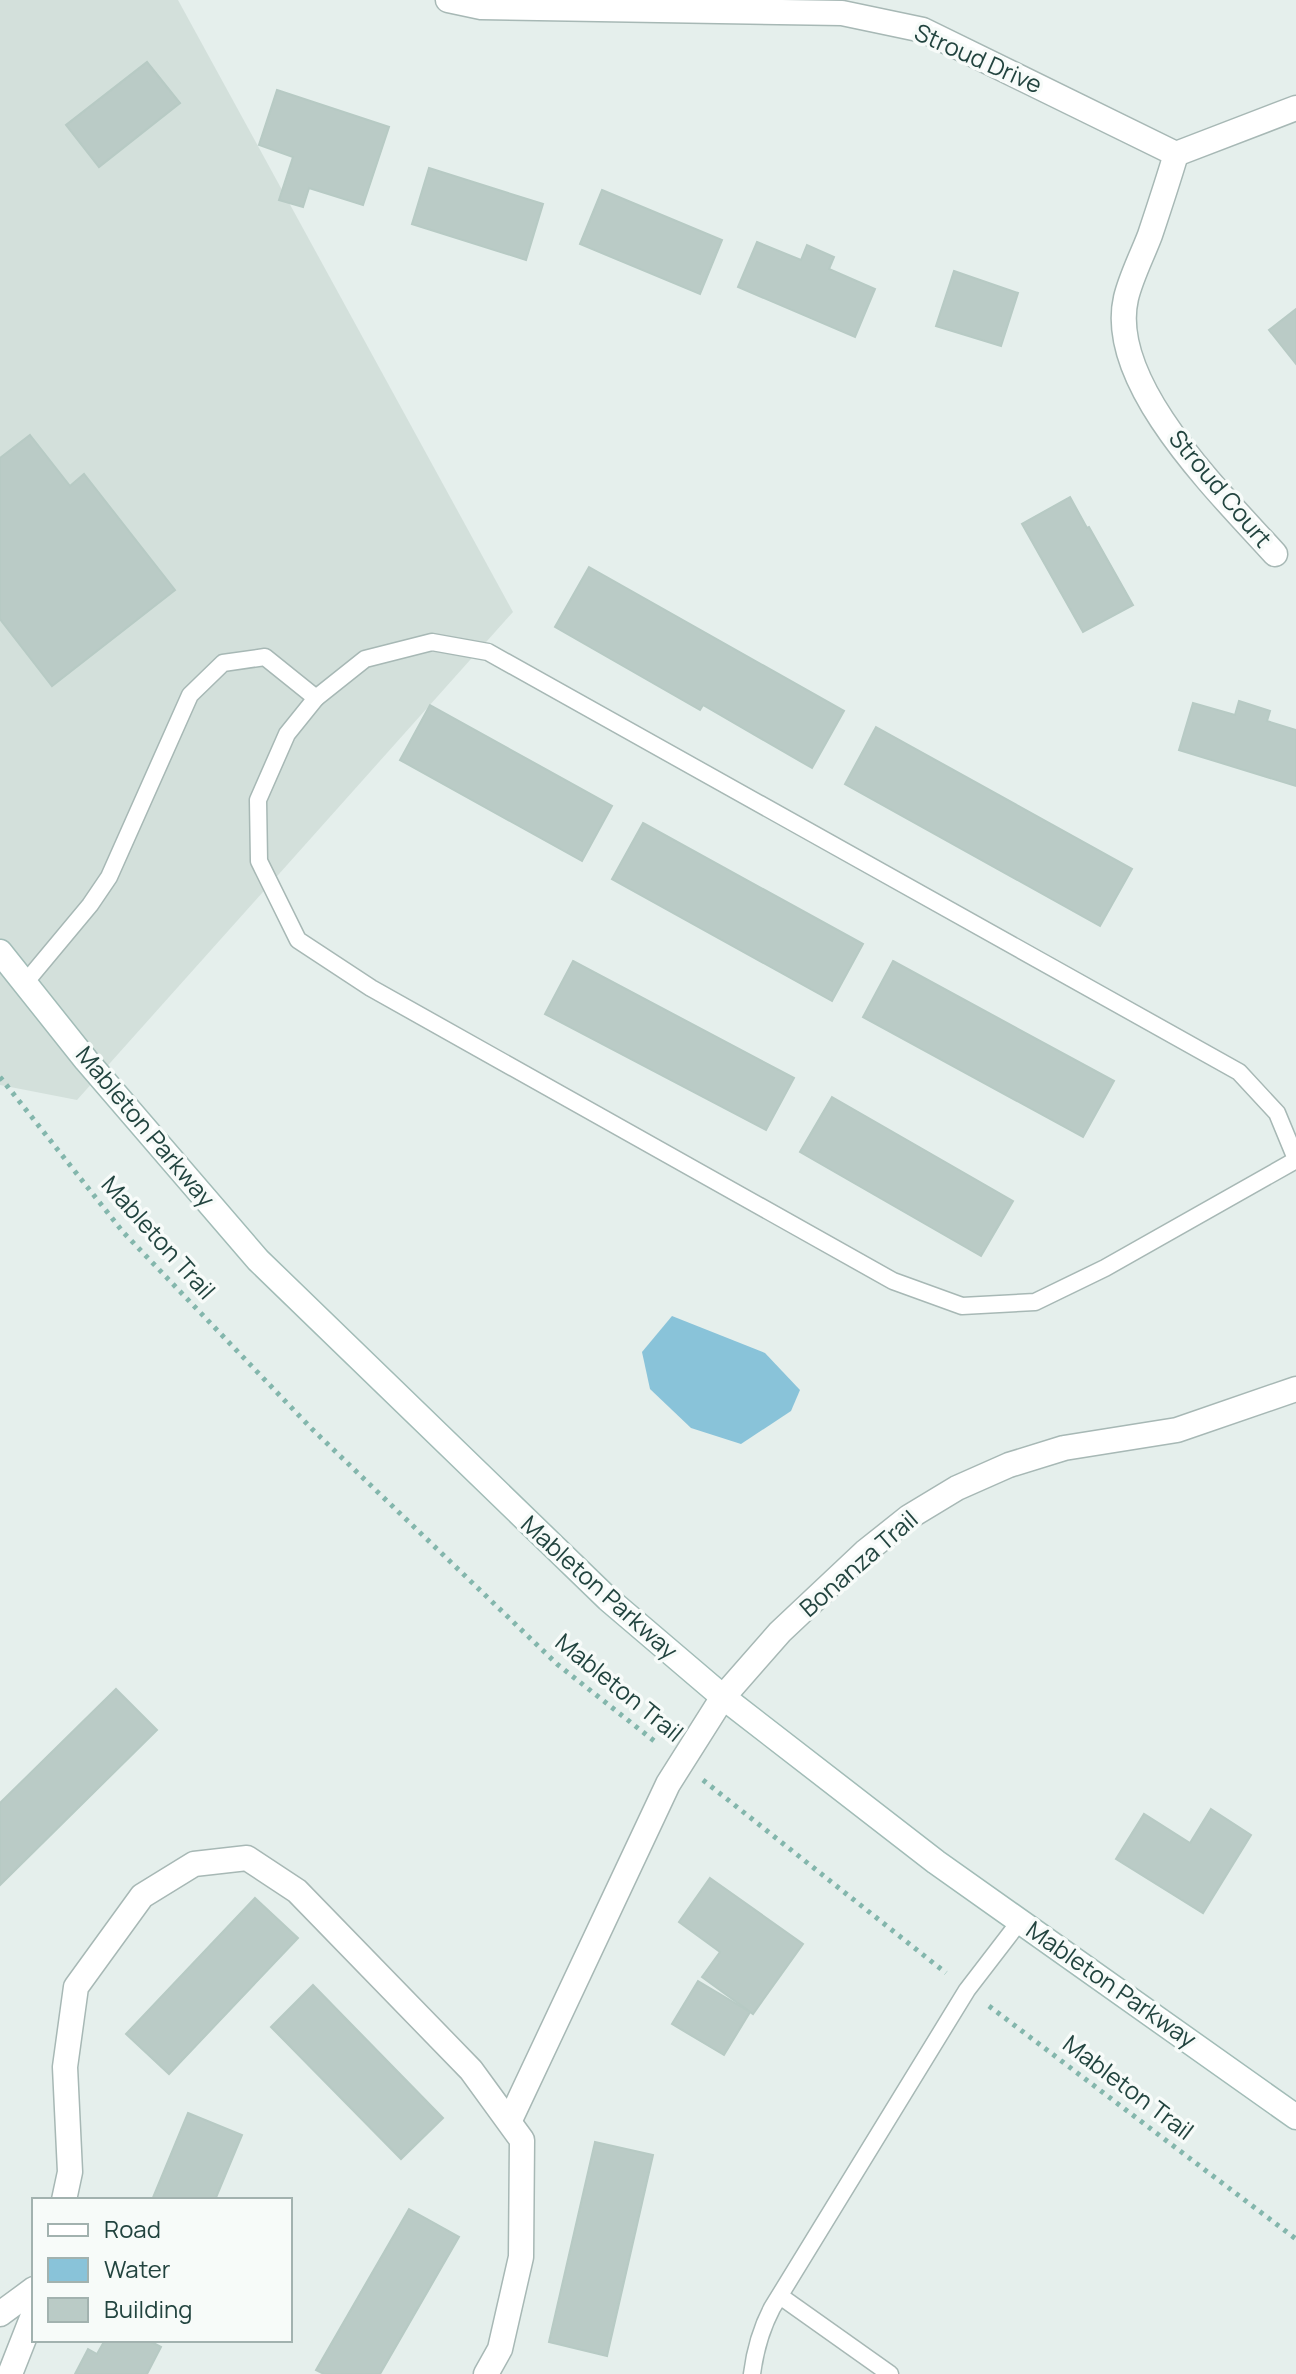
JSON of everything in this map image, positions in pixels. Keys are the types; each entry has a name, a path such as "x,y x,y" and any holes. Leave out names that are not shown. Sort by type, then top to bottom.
{"street":[{"name":"Stroud Drive","path":"448,0 481,7 842,13 923,30 1176,154"},
{"path":"1176,154 1296,108"},
{"name":"Stroud Court","path":"1176,154 1126,300 1124,338 1150,398 1189,458 1275,554"},
{"name":"Mableton Parkway","path":"0,952 86,1060 258,1260 608,1599 723,1697 936,1862 1296,2117"},
{"name":"Bonanza Trail","path":"510,2120 681,1762 723,1697 780,1632 865,1552 909,1517 957,1488 1009,1465 1064,1448 1177,1430 1296,1389"},
{"path":"64,2198 70,2172 65,2067 76,1987 142,1896 194,1864 247,1858 297,1891 471,2070 522,2140 521,2257 500,2349 486,2374"},
{"path":"0,2314 32,2290"},
{"path":"10,2374 32,2318"}],"lane":[{"path":"432,642 488,652 1239,1072 1277,1113 1296,1160 1105,1268 1035,1302 962,1306 893,1281 371,988 298,940 259,861 258,800 287,734 316,698 365,659 432,642"},
{"path":"25,983 90,905 109,877 190,695 223,663 265,657 316,698"},
{"path":"752,2374 763,2325 780,2296 967,1990 1020,1921"},
{"path":"780,2296 890,2374"}],"path":[{"name":"Mableton Trail","path":"0,1077 123,1232 312,1429 557,1664 967,1990 1296,2239"}],"shaded area":[{"path":"0,0 178,0 513,612 77,1100 0,1085"}],"water":[{"path":"672,1316 765,1353 800,1390 791,1411 741,1444 691,1428 650,1389 642,1352"}],"building":[{"path":"147,62 180,103 99,167 66,125"},
{"path":"277,90 389,127 363,205 309,188 303,207 279,200 293,157 259,145"},
{"path":"429,168 543,204 526,260 412,224"},
{"path":"602,190 722,240 700,294 580,244"},
{"path":"757,242 801,260 807,245 834,257 829,269 875,289 855,337 738,287"},
{"path":"954,271 1018,293 1001,346 936,326"},
{"path":"1296,309 1296,364 1269,330"},
{"path":"30,435 70,486 84,474 175,590 52,686 0,619 0,458"},
{"path":"1070,497 1133,605 1083,632 1022,524"},
{"path":"589,567 844,711 812,768 703,705 700,710 555,627"},
{"path":"1239,701 1270,711 1267,721 1296,730 1296,786 1179,750 1193,703 1235,715"},
{"path":"430,705 612,806 582,861 400,760"},
{"path":"876,727 1132,869 1100,926 845,784"},
{"path":"643,823 863,944 832,1001 612,879"},
{"path":"573,961 794,1078 766,1130 545,1014"},
{"path":"893,961 1114,1081 1083,1137 863,1017"},
{"path":"832,1097 1013,1201 981,1256 800,1152"},
{"path":"116,1689 157,1730 0,1885 0,1803"},
{"path":"1211,1809 1251,1835 1203,1913 1116,1859 1144,1814 1190,1843"},
{"path":"710,1878 803,1944 753,2014 702,1977 720,1952 679,1922"},
{"path":"255,1898 298,1938 169,2074 126,2034"},
{"path":"698,1981 750,2012 724,2055 672,2024"},
{"path":"313,1985 443,2118 401,2159 271,2027"},
{"path":"188,2113 242,2135 216,2198 153,2198"},
{"path":"595,2142 653,2155 607,2356 549,2342"},
{"path":"409,2209 459,2237 380,2374 324,2374 316,2370"},
{"path":"104,2342 152,2342 161,2347 147,2374 75,2374 88,2349 97,2354"}]}
